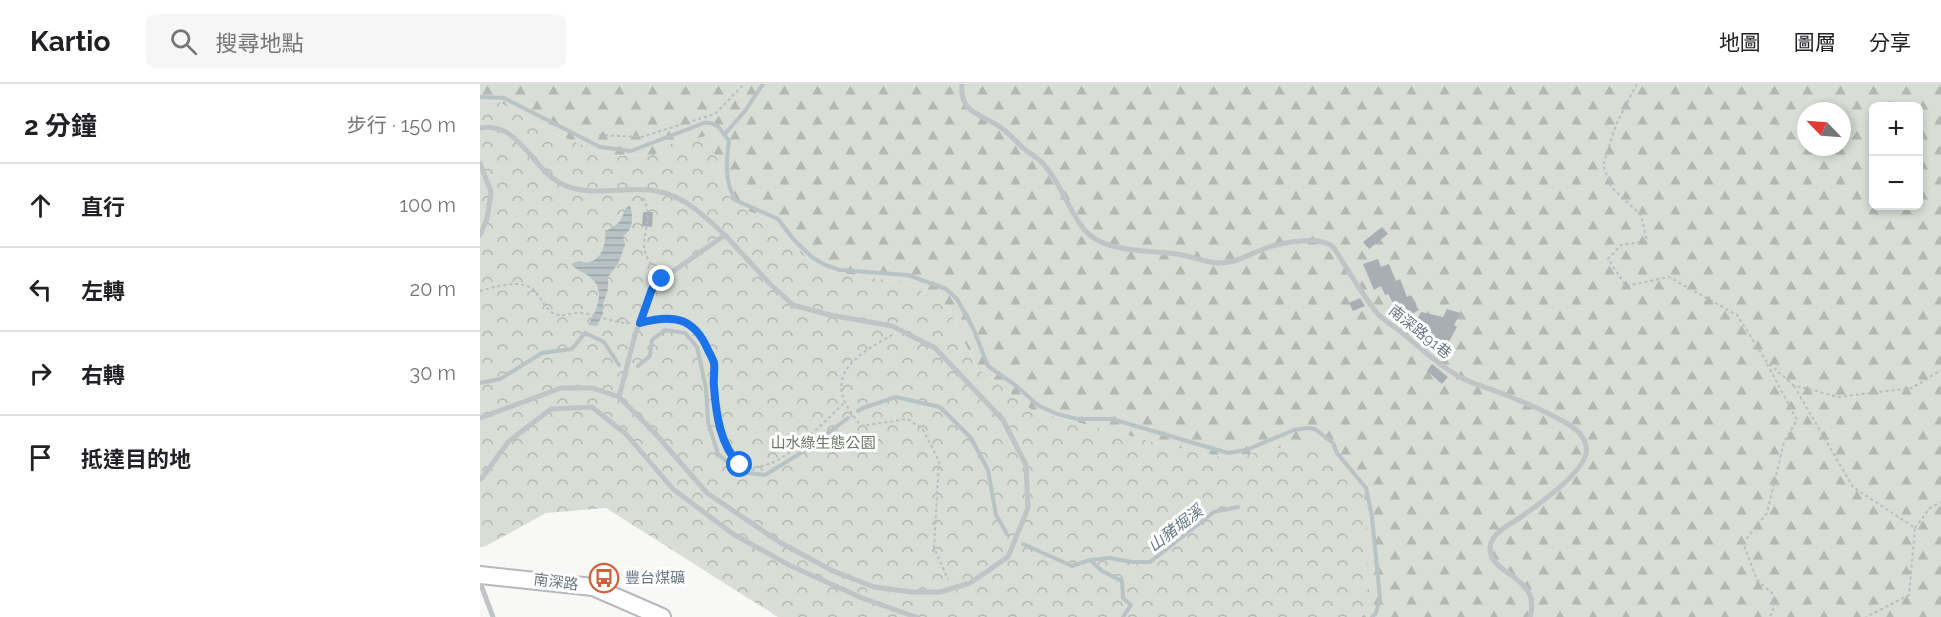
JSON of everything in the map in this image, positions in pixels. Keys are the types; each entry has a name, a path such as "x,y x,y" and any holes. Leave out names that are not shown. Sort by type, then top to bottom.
{"main road":[{"name":"南深路","path":"480,575 593,587 662,617"}],"lane":[{"name":"南深路91巷","path":"962,84 966,107 1004,130 1044,165 1071,211 1085,231 1094,238 1129,250 1184,255 1215,263 1241,259 1268,247 1282,244 1326,241 1334,248 1379,315 1446,369 1468,381 1556,417 1579,432 1585,441 1586,453 1574,475 1499,532 1493,538 1490,547 1492,557 1498,566 1527,587 1531,598 1530,617"},
{"path":"480,128 497,128 510,134 550,176 561,183 575,188 655,190 684,201 698,210 725,235 769,283 793,305 830,315 892,326 935,348 1003,420 1026,465 1028,508 1008,557 970,583 940,592 912,592 874,586 833,571 781,543 707,493 653,431 619,397 593,388 561,388 480,418"},
{"path":"480,163 491,192 487,219 480,235"},
{"path":"619,397 635,335 652,289 662,279 725,235"},
{"path":"481,480 508,442 550,409 592,407 626,434 673,489 733,534 791,566 862,598 916,617"},
{"path":"480,582 493,617"}],"path":[{"path":"599,135 641,137 715,114 744,84"},
{"path":"1637,84 1617,122 1603,165 1611,187 1641,215 1647,241 1621,244 1608,259 1626,286 1669,277 1737,315 1766,361 1797,420 1784,442 1767,513 1743,543 1757,580 1774,595 1773,613 1768,617"},
{"path":"641,190 648,209 644,247 648,258 662,279"},
{"path":"480,291 520,283 533,290 553,313 562,316 581,312 623,324 640,323 657,318 678,319 692,324 704,340 714,364 714,386 723,437 731,457 740,465 753,467 771,463 787,455 845,402"},
{"path":"899,330 851,363 843,375 840,388 845,402 861,426 907,419 922,428 926,434 939,461 934,547 952,588"},
{"path":"1766,361 1793,385 1853,487 1915,528"},
{"path":"1793,385 1838,397 1912,388 1941,370"},
{"path":"1866,617 1909,595 1915,528 1930,508 1941,502"}],"green space":[{"path":"480,84 1941,84 1941,617 1361,617 1370,609 1317,441 1227,458 1173,447 1033,411 977,368 948,308 910,284 829,271 803,256 770,220 736,206 726,191 719,163 654,155 609,156 551,132 499,102 480,101"},
{"name":"山水綠生態公園","path":"480,101 499,102 551,132 609,156 654,155 666,145 706,136 719,163 726,191 736,206 770,220 803,256 829,271 910,284 948,308 977,368 1033,411 1173,447 1227,458 1317,441 1364,489 1370,610 1361,617 778,617 606,508 546,513 486,546 480,547"}],"shaded area":[{"path":"630,205 631,226 623,236 625,245 618,264 608,277 603,314 597,326 588,325 598,303 599,291 592,278 571,264 579,261 591,262 600,255 605,231 618,223 624,210"}],"building":[{"path":"643,212 653,212 652,227 642,226"},
{"path":"1382,227 1388,234 1369,249 1363,242"},
{"path":"1378,259 1381,267 1389,264 1396,281 1400,279 1407,297 1410,295 1419,310 1402,319 1381,286 1374,290 1363,264"},
{"path":"1360,298 1365,306 1353,311 1349,303"},
{"path":"1447,309 1460,313 1454,325 1457,327 1446,347 1425,331 1414,326 1421,312 1443,317"},
{"path":"1432,364 1448,377 1442,384 1427,371"}],"waterway":[{"path":"724,135 745,111 763,84"},
{"path":"480,97 504,98 600,147 631,151 704,123 716,125 729,141 727,171 729,186 735,200 778,219 794,240 813,258 825,265 840,270 908,275 946,289 957,299 973,328 988,366 1039,406 1057,414 1077,419 1112,419 1228,453 1246,450 1294,430 1315,429 1333,443 1337,453 1366,488 1372,517 1380,598 1376,613 1372,617"},
{"name":"山豬堀溪","path":"638,366 650,356 652,340 665,330 685,333 697,347 706,388 708,422 718,454 739,472 765,475 804,451 848,418"},
{"name":"山豬堀溪","path":"480,383 500,379 542,353 572,349 585,333 604,342 619,365"},
{"name":"山豬堀溪","path":"858,411 896,397 940,407 971,438 988,470 996,515 1007,534"},
{"name":"山豬堀溪","path":"1023,544 1072,566 1090,560 1110,558 1150,562 1214,512 1238,507"},
{"path":"1090,560 1102,571 1122,581 1123,598 1131,605 1123,617"}],"place":[{"name":"豐台煤礦","path":"604,578"}],"route":[{"path":"662,279 652,289 640,323 657,318 678,319 692,324 704,340 714,364 714,386 723,437 731,457 740,465"}]}
